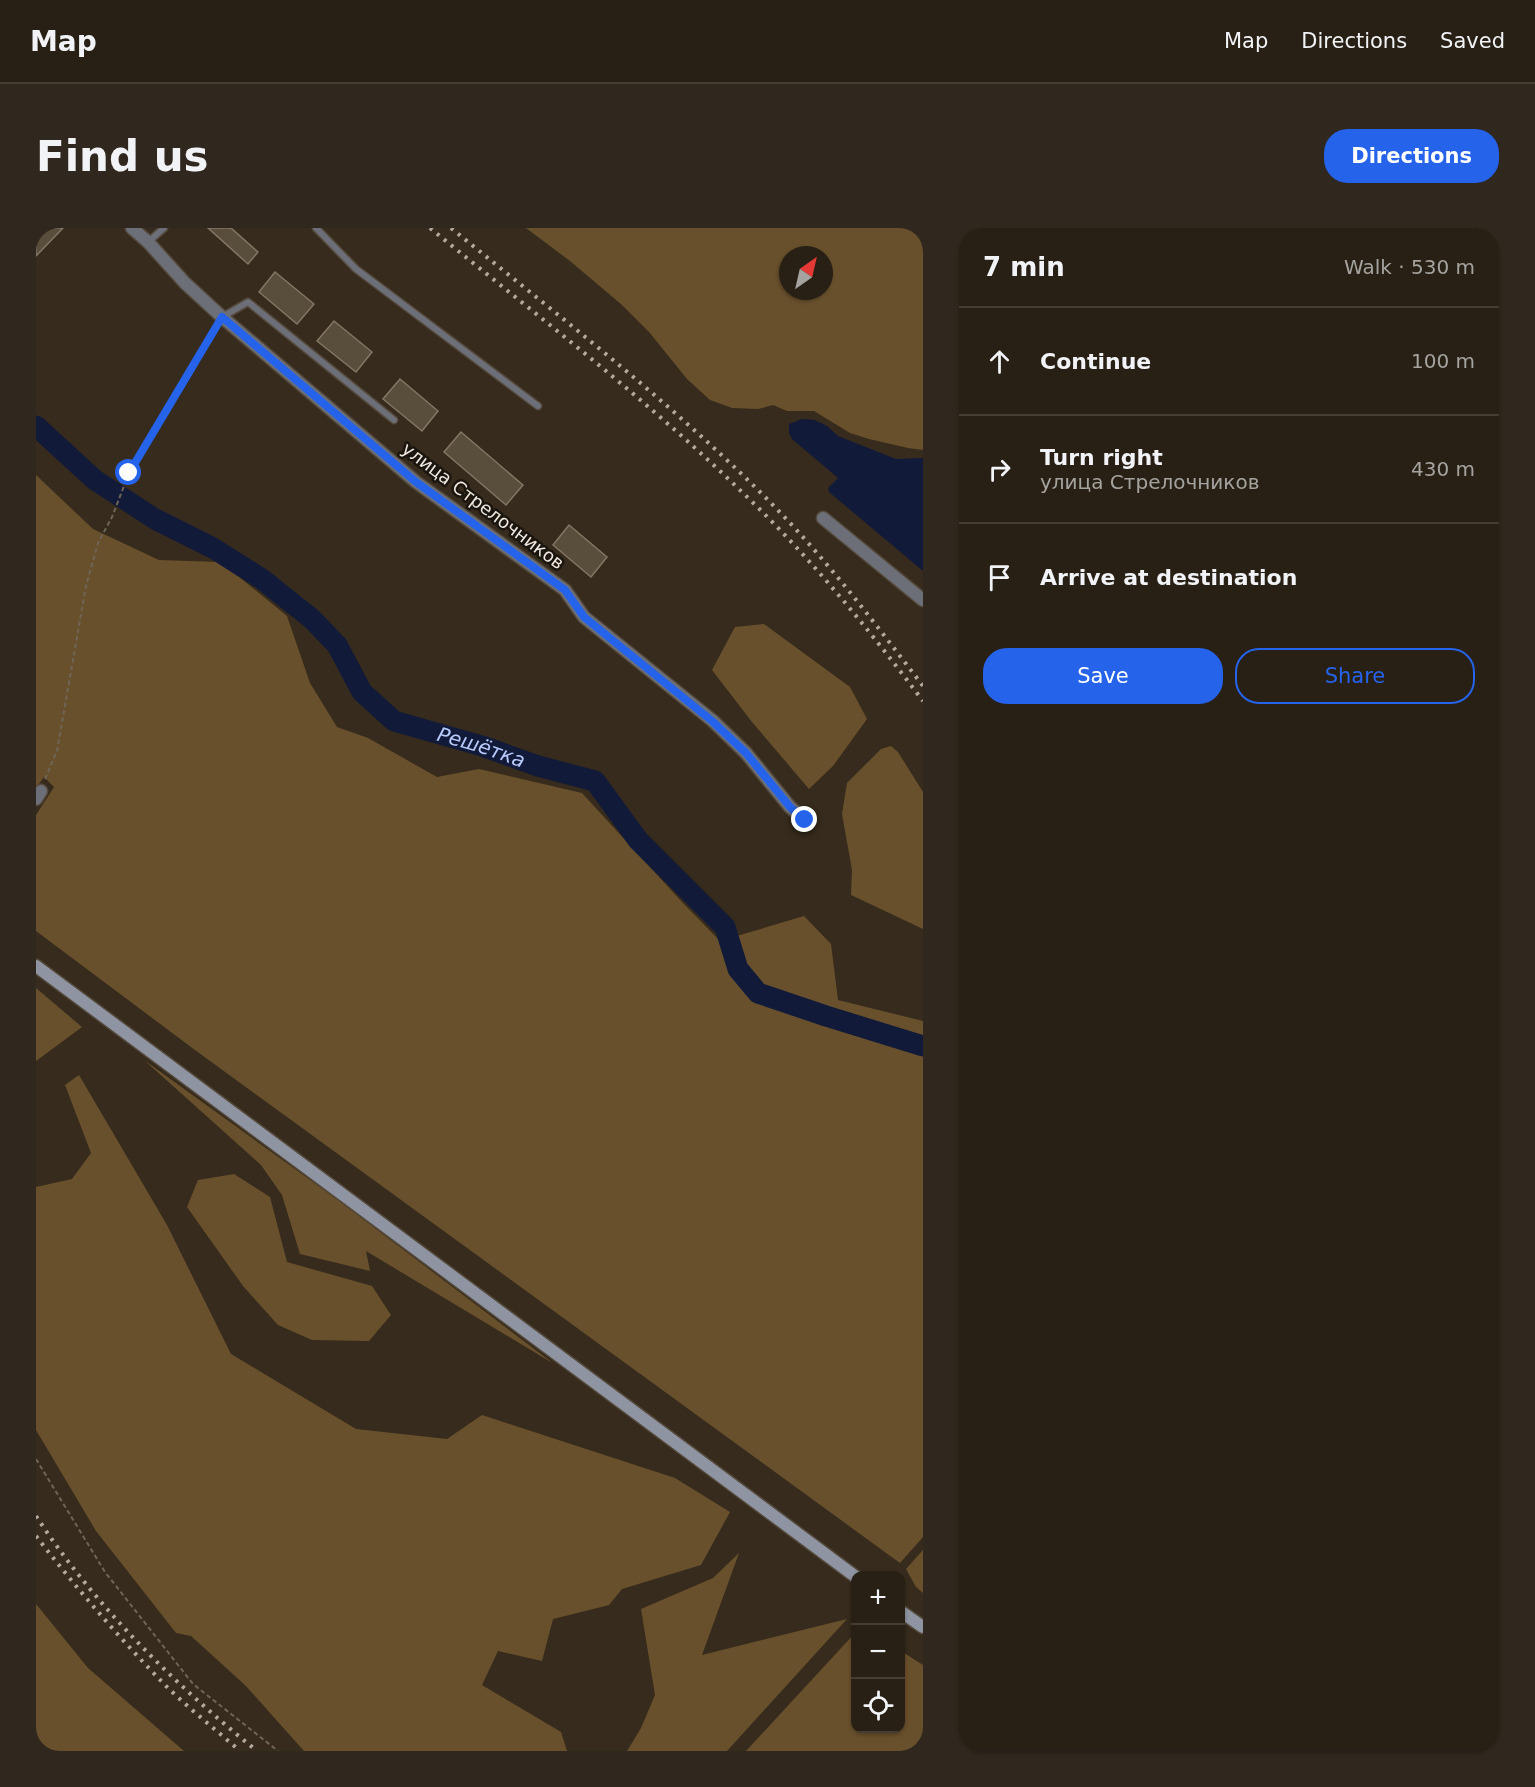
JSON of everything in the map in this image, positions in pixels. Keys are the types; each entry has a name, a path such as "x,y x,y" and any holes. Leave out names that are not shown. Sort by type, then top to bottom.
{"street":[{"name":"улица Стрелочников","path":"132,228 148,242 185,283 222,317 416,482 565,590 584,617 712,721 738,745 790,807 805,820"},
{"path":"823,518 923,600"},
{"path":"36,966 851,1574"},
{"path":"905,1614 923,1627"}],"lane":[{"path":"148,242 164,228"},
{"path":"316,228 356,269 538,406"},
{"path":"222,317 248,302 394,420"}],"path":[{"path":"38,795 57,751 86,586 99,543 129,473 222,317"},
{"path":"36,1459 105,1572 193,1684 278,1751"}],"shaded area":[{"path":"526,228 923,228 923,450 850,433 814,411 787,411 773,405 758,409 732,408 710,400 687,379 649,332 622,305"},
{"path":"36,475 93,529 159,560 221,562 287,616 310,683 337,727 368,738 437,777 479,769 582,793 720,941 804,916 831,944 838,1000 923,1021 923,1537 900,1563 195,1050 36,931 36,815 54,787 44,777 36,788"},
{"path":"764,624 850,687 867,719 833,766 809,789 752,722 712,670 735,627"},
{"path":"891,746 898,752 923,792 923,929 851,895 852,870 842,814 847,783 881,749"},
{"path":"36,988 82,1027 36,1061"},
{"path":"144,1060 338,1200 554,1364 366,1251 370,1271 300,1254 282,1195 261,1165"},
{"path":"79,1075 167,1225 231,1354 356,1429 447,1439 482,1415 675,1478 730,1512 701,1565 622,1589 609,1605 553,1619 542,1661 498,1651 482,1685 561,1732 567,1751 304,1751 246,1686 191,1636 176,1633 96,1531 36,1430 36,1187 72,1179 91,1153 65,1085"},
{"path":"234,1174 270,1197 287,1262 372,1286 391,1315 369,1341 312,1340 278,1325 243,1286 187,1207 198,1180"},
{"path":"923,1550 923,1593 916,1587 906,1569"},
{"path":"739,1553 702,1655 847,1619 727,1751 627,1751 641,1728 655,1695 641,1609 713,1578"},
{"path":"36,1604 88,1668 184,1751 36,1751"},
{"path":"851,1637 851,1733 905,1733 905,1654 923,1665 923,1751 746,1751"}],"water":[{"path":"802,419 815,420 827,426 838,436 896,459 923,458 923,571 829,492 828,488 838,478 792,439 789,433 789,424"}],"building":[{"path":"36,228 63,228 36,256"},
{"path":"208,228 231,228 258,252 248,264"},
{"path":"275,272 314,304 297,324 259,292"},
{"path":"334,321 372,352 356,372 317,341"},
{"path":"400,379 438,411 422,431 383,399"},
{"path":"461,432 523,485 506,505 444,452"},
{"path":"569,525 607,557 591,577 553,545"}],"waterway":[{"name":"Решётка","path":"36,426 95,480 155,519 213,548 262,579 312,619 337,645 362,692 394,721 482,746 538,766 595,781 638,840 725,927 738,969 758,993 923,1046"}],"railway":[{"path":"430,228 628,389 742,492 791,541 837,593 923,701"},
{"path":"451,228 647,388 759,491 824,561 923,686"},
{"path":"36,1516 84,1581 138,1642 196,1699 257,1751"},
{"path":"36,1536 100,1614 151,1670 240,1751"}],"route":[{"path":"129,473 222,317 416,482 565,590 584,617 712,721 746,753 790,807 805,820"}]}
